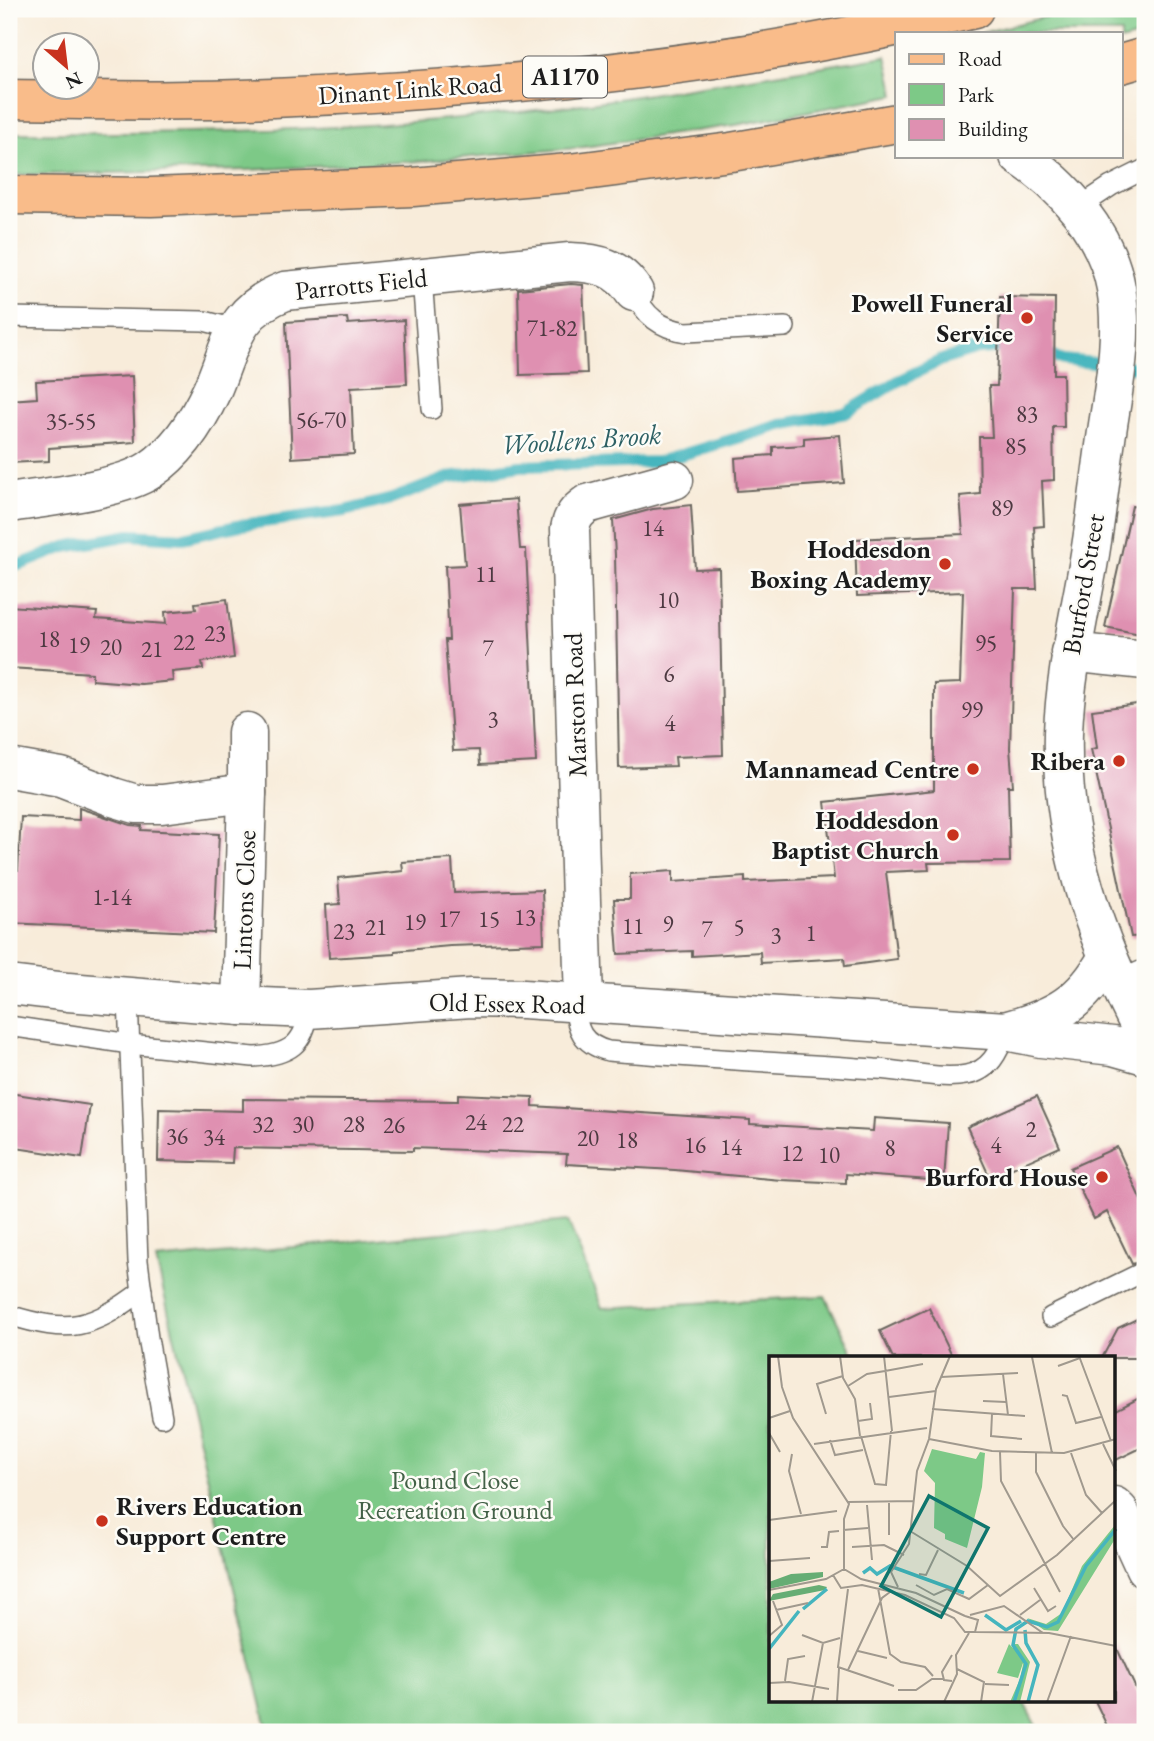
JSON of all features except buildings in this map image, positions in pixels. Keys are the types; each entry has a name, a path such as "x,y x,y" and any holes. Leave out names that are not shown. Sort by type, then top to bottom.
{"main road":[{"name":"Dinant Link Road","path":"9,99 272,98 549,78 734,56 897,27 952,12"},
{"path":"1122,64 1145,57"},
{"path":"9,195 151,197 412,187 569,173 731,152 895,123"}],"street":[{"name":"Burford Street","path":"1021,158 1040,169 1078,208 1103,250 1115,286 1119,314 1114,381 1088,567 1070,652 1063,735 1067,819 1084,892 1124,969 1145,1036"},
{"name":"Parrotts Field","path":"9,503 130,481 150,470 167,456 202,411 234,334 246,315 264,300 285,291 587,262 607,266 620,274 634,292"},
{"name":"Marston Road","path":"578,1002 570,529 578,510 587,504 674,480"},
{"path":"1070,652 1145,660"},
{"name":"Lintons Close","path":"241,1006 247,732"},
{"name":"Lintons Close","path":"9,768 61,777 136,804 162,804 247,793"},
{"name":"Old Essex Road","path":"1006,1031 1032,1024 1063,1010 1086,990 1124,969"},
{"name":"Old Essex Road","path":"9,985 128,998 309,1009 471,998 578,1002 1006,1031 1041,1038 1113,1045 1145,1055"},
{"path":"1116,1508 1145,1568"}],"lane":[{"path":"1078,208 1111,186 1145,169"},
{"path":"422,278 432,409"},
{"path":"634,292 649,315 658,324 670,329 702,331 785,327"},
{"path":"9,317 204,321 220,325 234,334"},
{"path":"128,998 138,1261 162,1417"},
{"path":"9,1026 130,1044 253,1057 284,1053 302,1037 309,1009"},
{"path":"1051,1317 1143,1272"},
{"path":"9,1315 42,1325 81,1325 114,1311 142,1291"}],"green space":[{"path":"1076,9 1145,9 1145,34 1122,41 1122,32 986,32"},
{"path":"886,56 895,95 736,125 577,148 424,161 248,170 9,175 9,133 277,130 411,122 544,109"},
{"name":"Pound Close Recreation Ground","path":"568,1221 602,1308 825,1296 854,1356 769,1356 769,1702 1024,1702 1039,1732 268,1732 156,1260"}],"waterway":[{"name":"Woollens Brook","path":"9,566 22,564 65,547 130,535 183,538 241,525 344,511 392,499 450,477 520,466 658,462 784,424 846,413 898,381 942,360 977,349 1015,346"},
{"name":"Woollens Brook","path":"1039,351 1063,360 1145,368"}],"place":[{"name":"Powell Funeral Service","path":"1027,318"},
{"name":"Hoddesdon Boxing Academy","path":"945,564"},
{"name":"Ribera","path":"1119,761"},
{"name":"Mannamead Centre","path":"973,769"},
{"name":"Hoddesdon Baptist Church","path":"953,835"},
{"name":"Burford House","path":"1102,1177"},
{"name":"Rivers Education Support Centre","path":"102,1521"}]}
